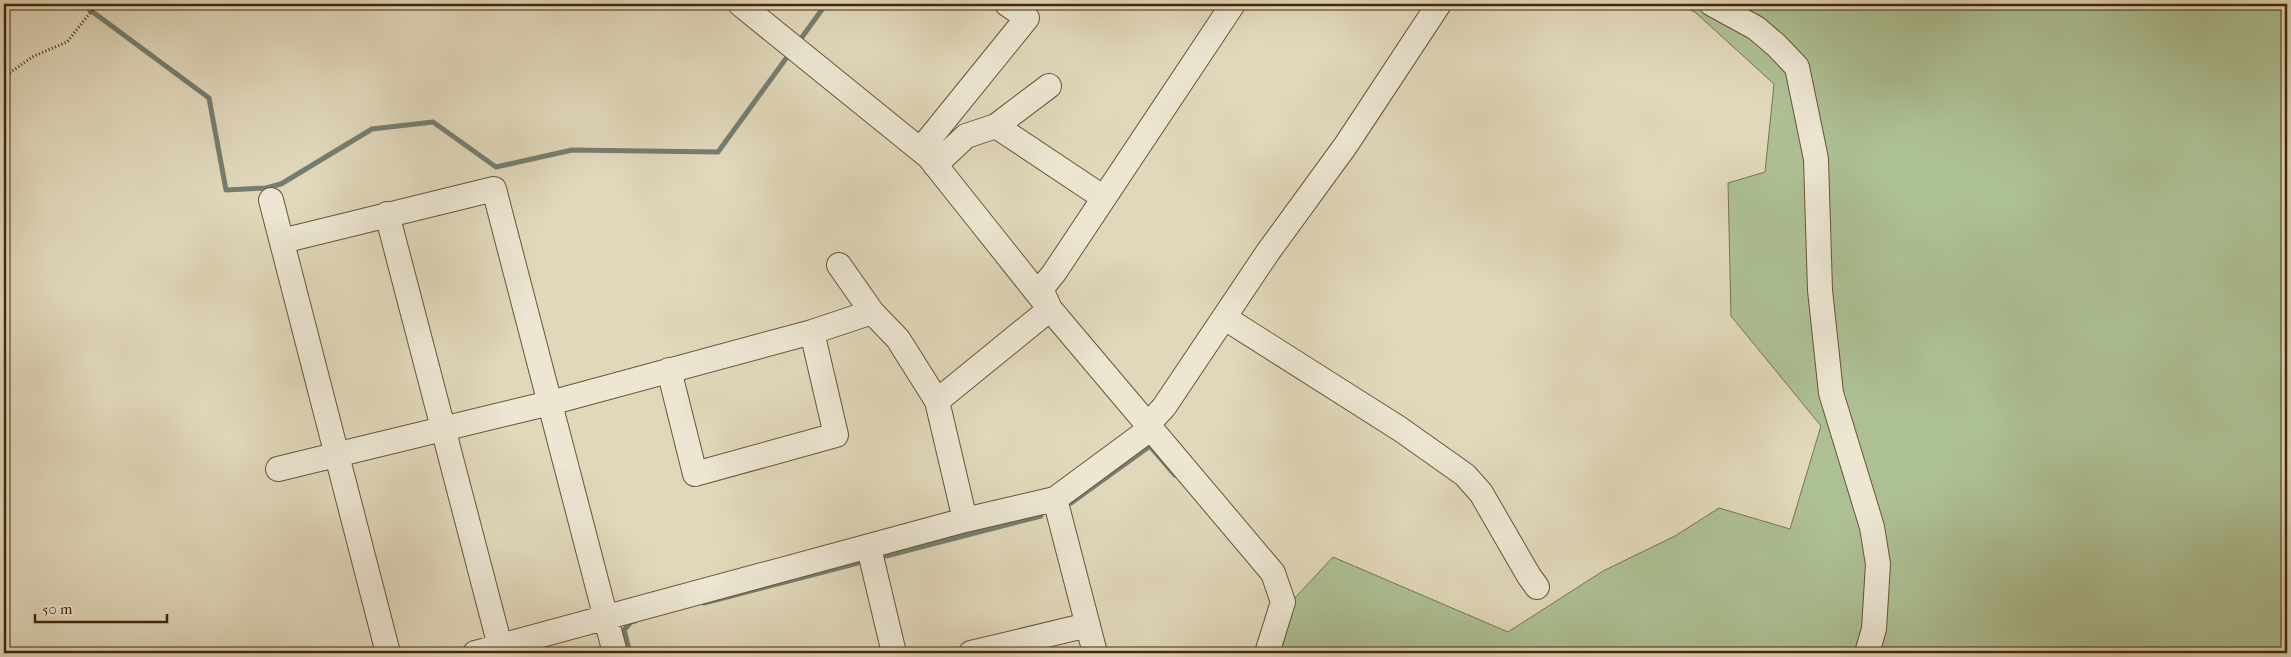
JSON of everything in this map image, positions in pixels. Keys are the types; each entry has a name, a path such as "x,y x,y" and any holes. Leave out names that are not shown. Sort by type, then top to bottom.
{"street":[{"path":"740,4 928,157 1050,309 1273,573 1283,602 1267,653"},
{"path":"928,157 1027,18 1007,4"},
{"path":"1050,309 1041,289 1233,4"},
{"path":"475,653 869,548 965,520 1055,499 1150,429 1153,419 1164,407 1268,252 1346,145 1439,4"},
{"path":"1712,4 1756,28 1797,67 1816,159 1820,290 1831,393 1872,526 1878,564 1874,629 1867,653"},
{"path":"928,157 966,136 996,126 1049,86"},
{"path":"996,126 1104,198"},
{"path":"282,241 494,189 615,653"},
{"path":"271,200 388,653"},
{"path":"386,214 500,646"},
{"path":"839,266 872,312 898,339 937,401 965,520"},
{"path":"937,401 1050,309"},
{"path":"278,469 550,403 812,332 872,312"},
{"path":"1225,318 1400,429 1465,475 1481,493 1537,587"},
{"path":"669,370 695,474 836,435 812,332"},
{"path":"1055,499 1095,653"},
{"path":"869,548 894,653"},
{"path":"971,653 1088,625"}],"path":[{"path":"4,77 32,58 67,42 96,4"}],"green space":[{"path":"1680,4 2287,4 2287,653 1281,653 1294,599 1333,557 1508,632 1603,571 1675,536 1719,508 1790,529 1821,426 1731,316 1728,183 1765,172 1774,84 1696,13"}],"waterway":[{"path":"82,4 209,98 226,190 266,188 281,184 372,129 433,122 496,167 572,150 718,152 790,53"},
{"path":"797,44 826,4"},
{"path":"1071,503 1150,446 1175,475"},
{"path":"886,556 1041,516"},
{"path":"704,603 858,563"},
{"path":"630,653 624,630 631,622 635,621"}]}
